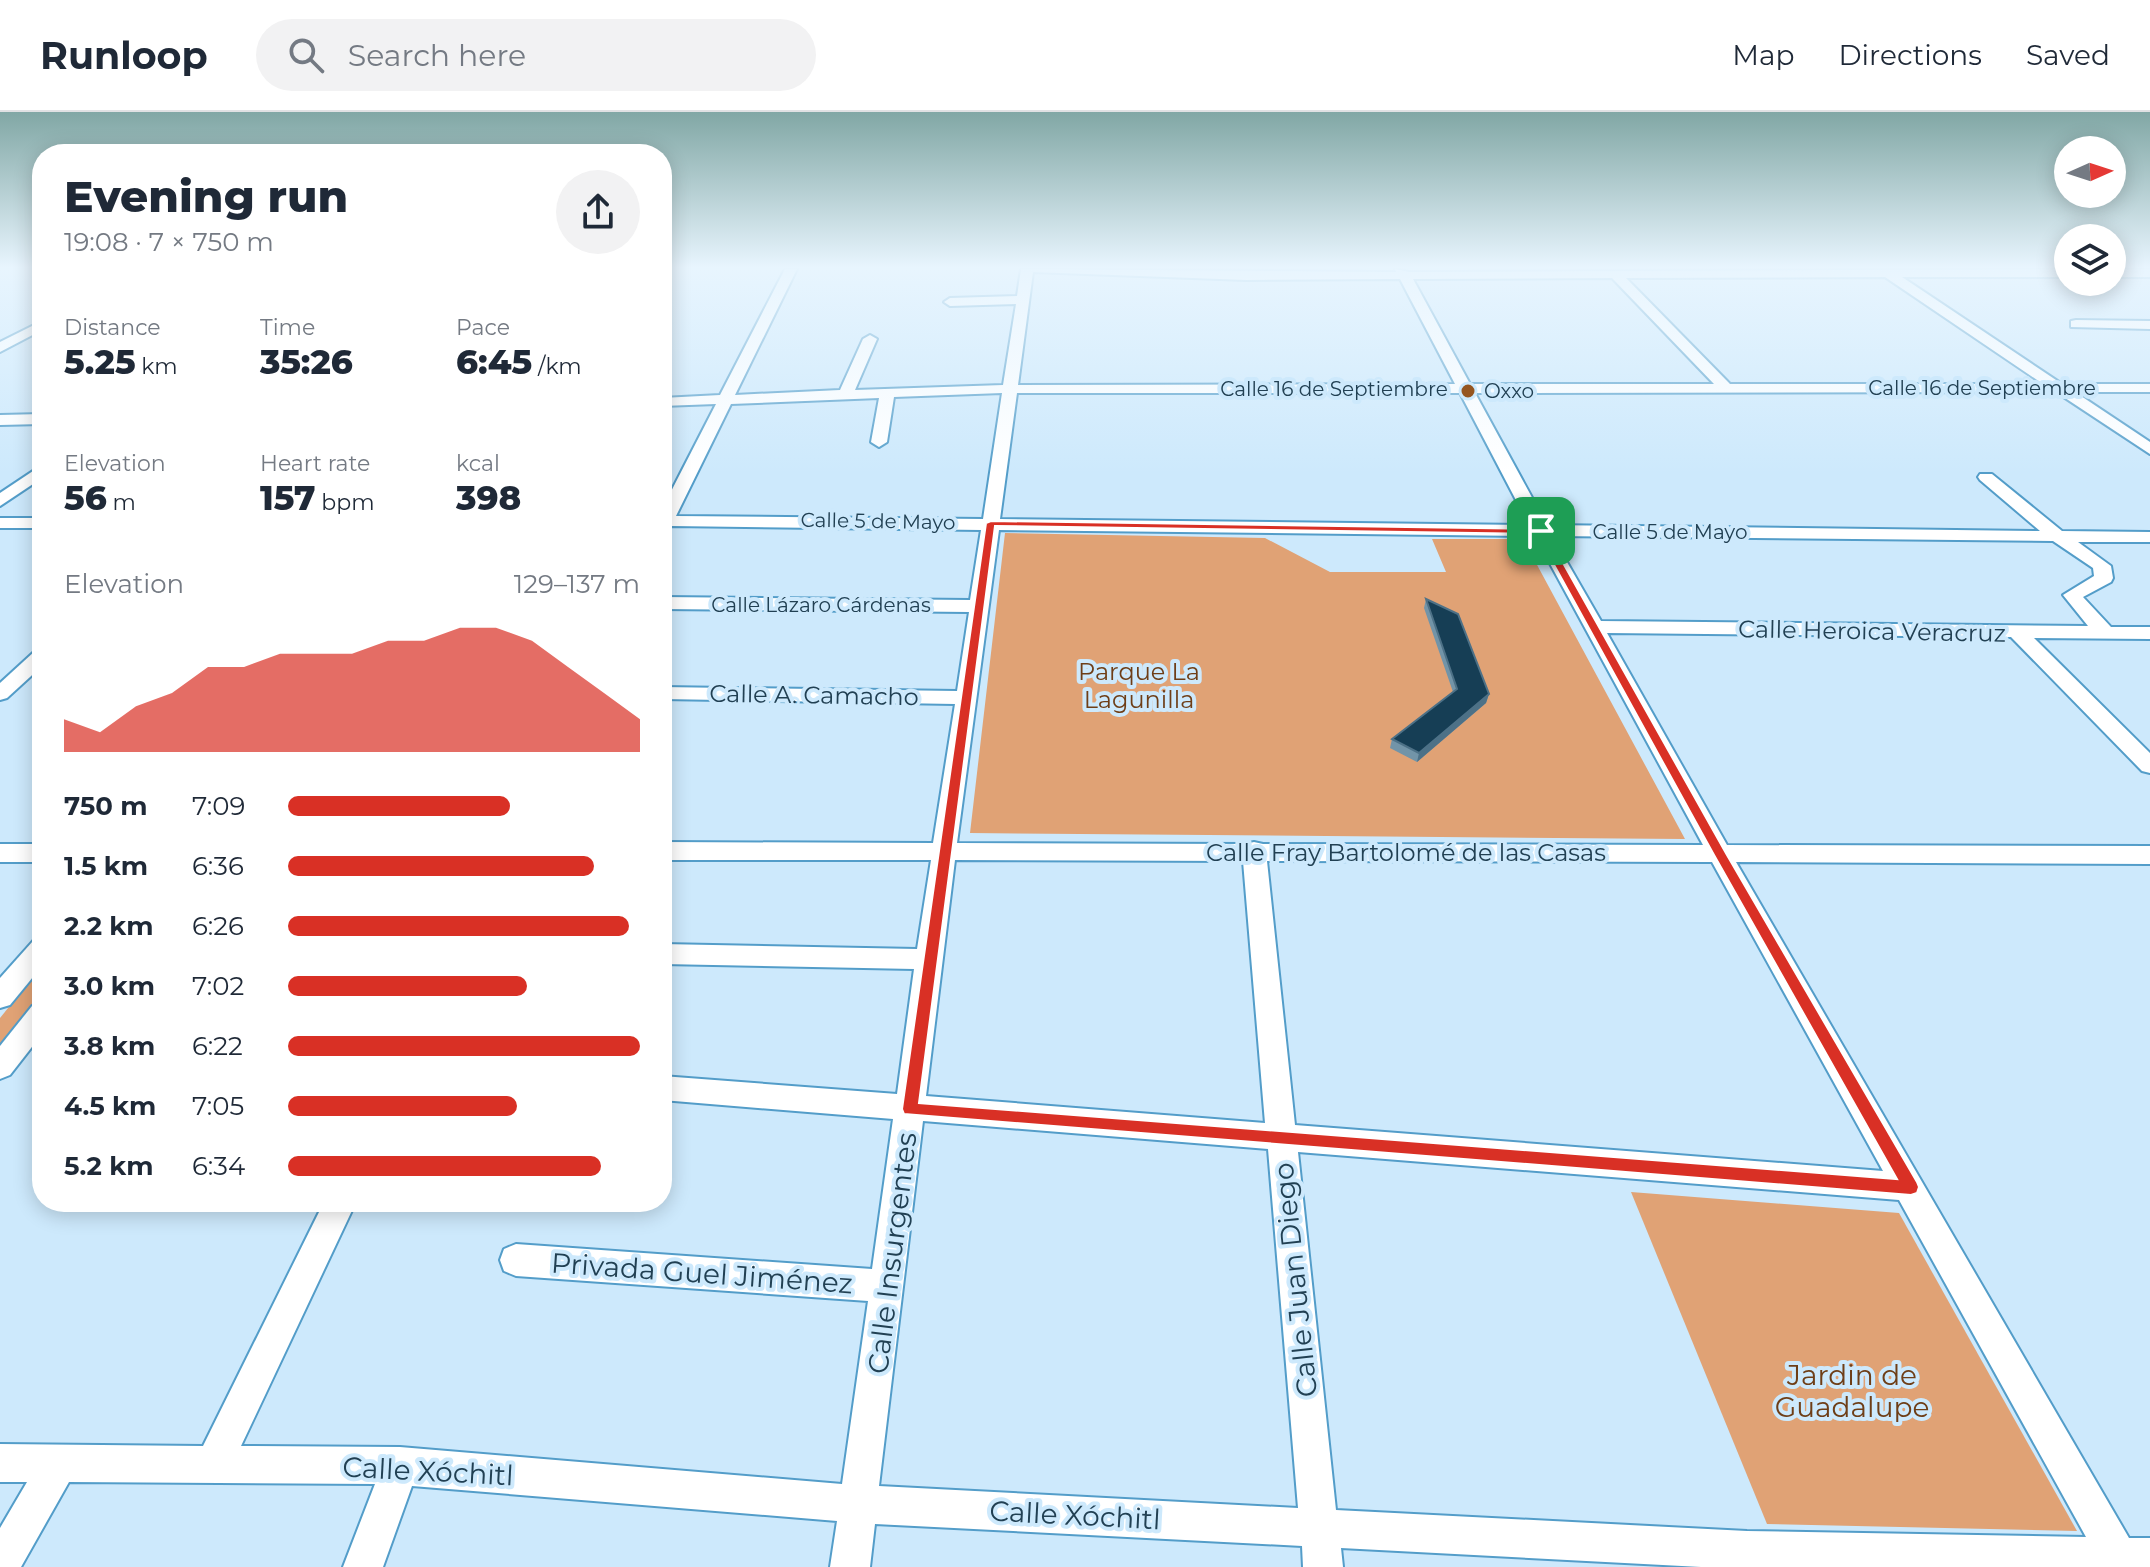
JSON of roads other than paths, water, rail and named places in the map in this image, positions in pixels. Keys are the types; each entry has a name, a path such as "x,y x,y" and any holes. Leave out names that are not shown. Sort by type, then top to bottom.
{"street":[{"path":"672,504 757,337"},
{"name":"Calle Insurgentes","path":"850,1567 929,959 1018,337"},
{"path":"1436,337 1720,855 2131,1561"},
{"path":"1676,337 1726,388"},
{"path":"1983,337 2150,449"},
{"path":"0,339 18,338"},
{"path":"0,348 18,338"},
{"path":"846,394 870,339"},
{"name":"Calle 16 de Septiembre","path":"672,402 1010,389 2150,388"},
{"path":"879,442 887,393"},
{"path":"0,420 32,419"},
{"path":"0,478 32,475"},
{"path":"1986,477 2056,535 2105,570 2104,578 2072,595 2083,611 2105,632"},
{"path":"0,501 32,478"},
{"name":"Calle 5 de Mayo","path":"672,522 2150,537"},
{"path":"0,523 32,523"},
{"name":"Calle Lázaro Cárdenas","path":"672,603 979,606"},
{"name":"Calle Heroica Veracruz","path":"1594,627 2150,633"},
{"path":"2017,632 2150,766"},
{"path":"0,694 32,664"},
{"name":"Calle A. Camacho","path":"672,693 966,698"},
{"name":"Calle Fray Bartolomé de las Casas","path":"672,851 1254,850 2150,855"},
{"name":"Calle Juan Diego","path":"1254,850 1323,1567"},
{"path":"0,853 32,853"},
{"path":"672,954 929,959"},
{"path":"0,997 32,960"},
{"path":"0,1067 32,1027"},
{"path":"672,1089 1911,1187"},
{"path":"213,1465 335,1212"},
{"name":"Privada Guel Jiménez","path":"516,1260 888,1286"},
{"name":"Calle Xóchitl","path":"0,1463 400,1466 859,1504 1747,1550 2131,1561"},
{"path":"0,1566 59,1463"},
{"path":"363,1567 400,1466"}],"place":[{"name":"Oxxo","path":"1468,391"}],"park label":[{"name":"Parque La Lagunilla","path":"1139,685"},
{"name":"Jardin de Guadalupe","path":"1852,1391"}]}
